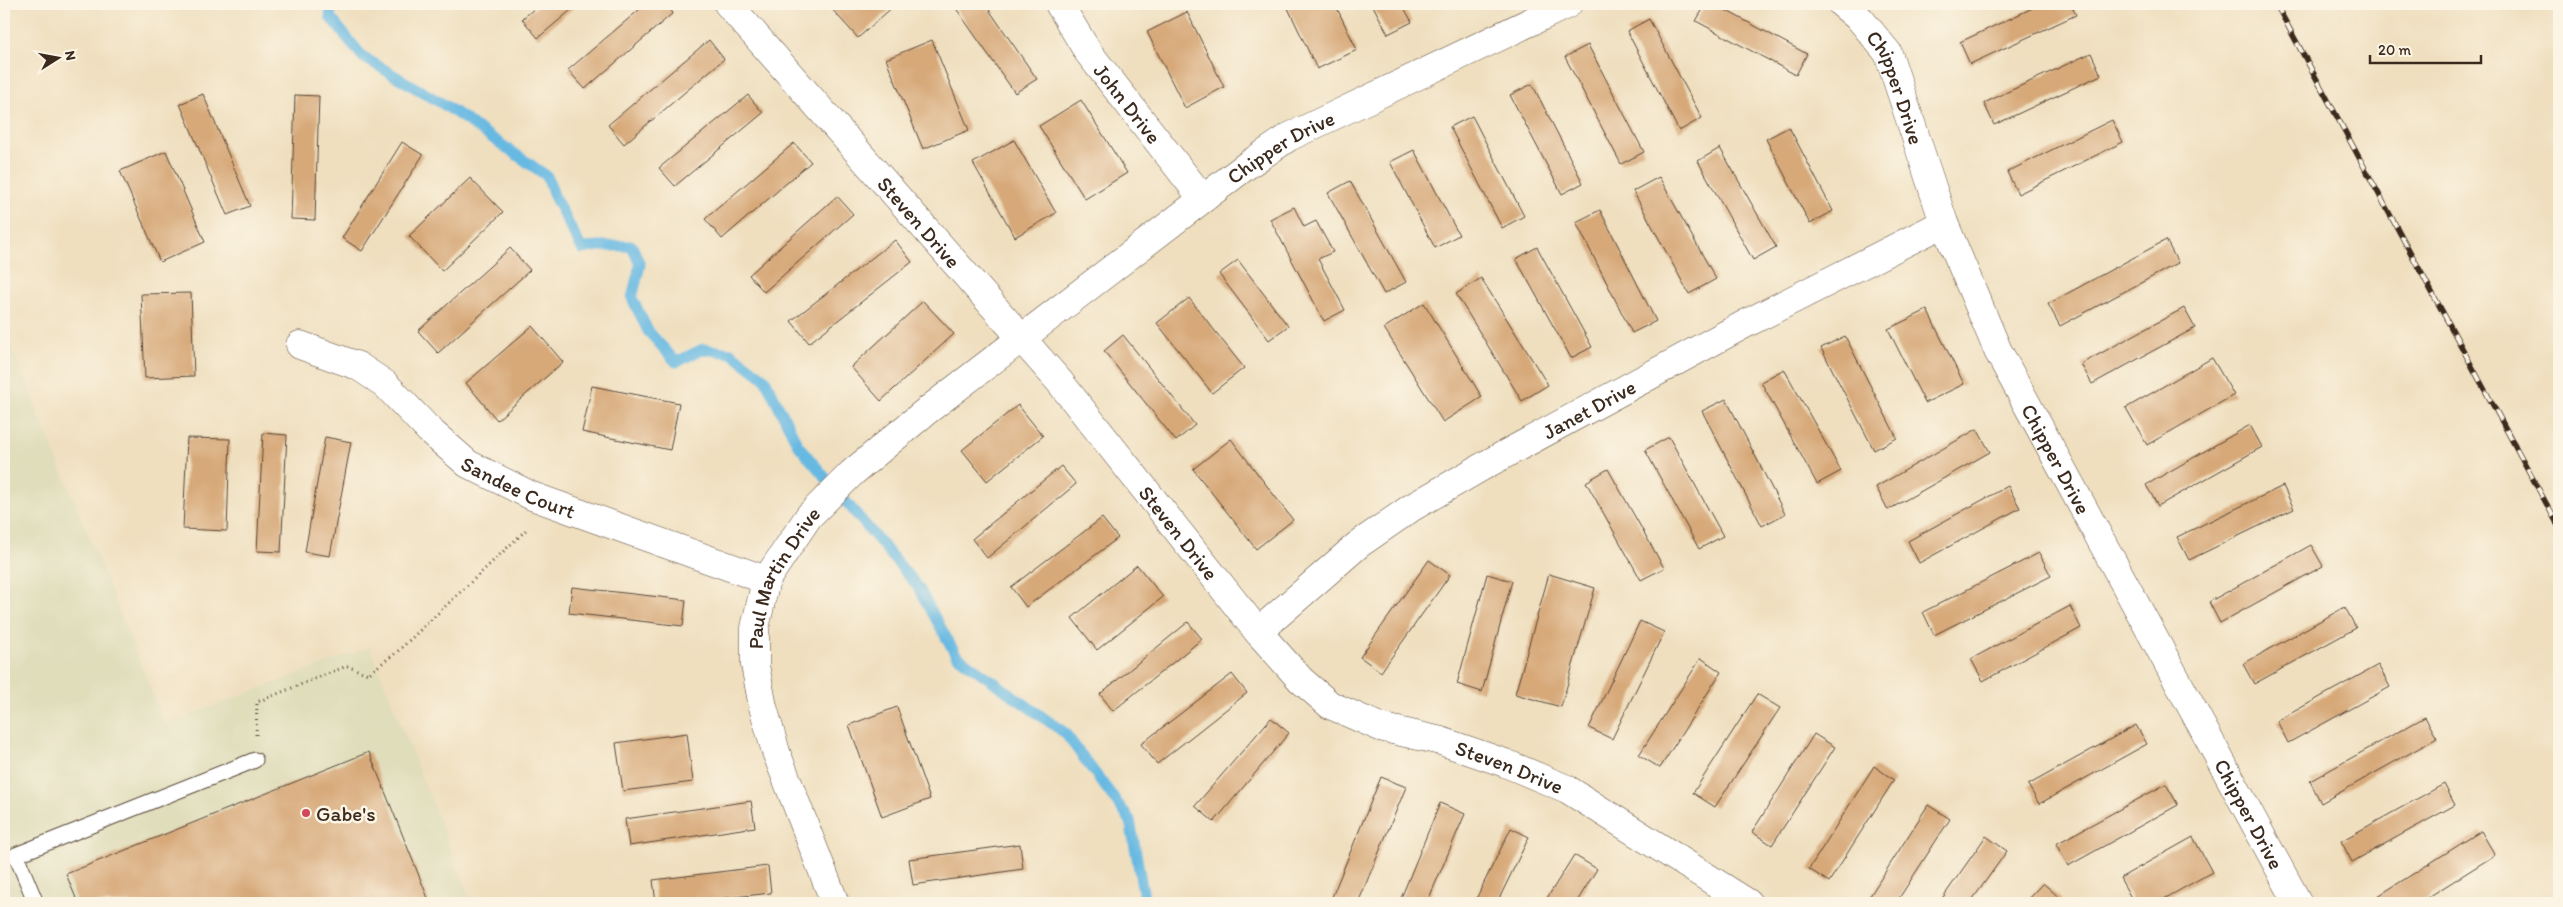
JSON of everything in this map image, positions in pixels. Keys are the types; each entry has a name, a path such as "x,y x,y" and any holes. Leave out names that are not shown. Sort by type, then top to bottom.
{"street":[{"name":"Steven Drive","path":"728,4 1059,381 1258,632 1302,680 1330,705 1380,727 1441,740 1505,763 1568,790 1748,903"},
{"name":"John Drive","path":"1059,4 1088,52 1203,200"},
{"name":"Chipper Drive","path":"1022,339 1246,166 1290,137 1568,4"},
{"name":"Chipper Drive","path":"1842,4 1860,19 1888,53 1944,223 1998,351 2298,903"},
{"name":"Janet Drive","path":"1258,632 1359,544 1420,503 1486,464 1745,324 1944,223"},
{"name":"Paul Martin Drive","path":"835,903 779,760 763,708 755,665 755,628 766,580 809,516 852,473 924,413 1022,339"},
{"name":"Sandee Court","path":"300,345 358,366 386,384 429,430 468,464 532,496 766,580"}],"lane":[{"path":"36,903 10,854 255,760"}],"path":[{"path":"255,760 257,702 347,666 368,674 397,652 554,504"}],"shaded area":[{"path":"4,328 165,724 370,647 472,903 4,903"}],"building":[{"path":"540,4 578,4 538,38 522,19"},
{"path":"646,4 665,4 673,13 585,89 568,70"},
{"path":"834,4 896,4 858,38 830,7"},
{"path":"953,4 985,4 1037,79 1015,93"},
{"path":"1286,4 1335,4 1357,50 1317,69"},
{"path":"1372,4 1402,4 1412,22 1388,34"},
{"path":"1706,4 1714,4 1807,54 1796,75 1696,21"},
{"path":"2041,4 2071,4 2076,15 1970,64 1960,42"},
{"path":"1187,12 1224,87 1185,108 1147,32"},
{"path":"1649,19 1702,118 1679,131 1627,31"},
{"path":"709,40 724,59 624,144 608,125"},
{"path":"932,40 969,130 923,149 886,59"},
{"path":"1588,45 1644,152 1621,164 1565,57"},
{"path":"2091,53 2101,75 1994,125 1984,103"},
{"path":"1532,84 1583,183 1562,194 1510,95"},
{"path":"203,94 250,206 227,215 180,104"},
{"path":"295,95 319,96 315,220 291,219"},
{"path":"748,95 763,113 675,186 659,168"},
{"path":"1081,100 1127,173 1085,199 1039,126"},
{"path":"1472,116 1524,216 1502,228 1450,127"},
{"path":"2112,120 2123,142 2018,194 2007,172"},
{"path":"1789,127 1833,211 1810,224 1766,139"},
{"path":"1014,140 1056,213 1015,237 973,163"},
{"path":"402,142 423,155 362,251 342,238"},
{"path":"794,143 811,162 722,239 705,219"},
{"path":"1720,148 1776,247 1753,260 1698,161"},
{"path":"1414,150 1459,235 1435,248 1390,162"},
{"path":"166,151 205,242 160,262 120,171"},
{"path":"1659,177 1716,279 1689,294 1633,191"},
{"path":"470,178 503,212 442,271 409,236"},
{"path":"1350,181 1406,282 1384,294 1328,193"},
{"path":"837,196 853,214 764,292 749,275"},
{"path":"1294,207 1304,227 1316,221 1333,252 1318,259 1345,310 1324,321 1270,219"},
{"path":"1600,210 1656,321 1632,333 1576,222"},
{"path":"895,240 912,262 809,343 791,321"},
{"path":"2166,240 2178,263 2060,326 2048,304"},
{"path":"1537,247 1592,347 1571,358 1516,259"},
{"path":"510,248 530,270 438,353 418,331"},
{"path":"1238,260 1288,326 1269,340 1219,274"},
{"path":"1481,278 1548,385 1522,401 1456,294"},
{"path":"191,293 194,376 145,378 141,294"},
{"path":"1189,298 1244,368 1212,393 1157,323"},
{"path":"923,301 954,334 881,401 851,367"},
{"path":"1424,303 1482,397 1443,422 1384,328"},
{"path":"2184,308 2195,328 2092,384 2081,364"},
{"path":"1927,310 1964,384 1925,403 1888,329"},
{"path":"532,326 563,362 497,420 466,383"},
{"path":"1123,335 1195,425 1176,441 1104,351"},
{"path":"1845,336 1897,438 1874,450 1821,348"},
{"path":"2212,358 2234,395 2147,445 2126,408"},
{"path":"1784,369 1841,471 1817,484 1761,382"},
{"path":"592,386 679,403 670,450 582,432"},
{"path":"1726,399 1785,514 1762,526 1702,411"},
{"path":"1018,405 1043,436 987,481 962,450"},
{"path":"2250,425 2262,447 2158,506 2146,485"},
{"path":"1977,429 1990,452 1888,510 1876,487"},
{"path":"263,433 287,435 281,552 257,551"},
{"path":"325,437 351,442 330,556 305,552"},
{"path":"1669,437 1723,536 1699,549 1645,450"},
{"path":"187,438 230,439 227,531 183,529"},
{"path":"1231,439 1293,520 1256,549 1193,469"},
{"path":"1061,466 1076,484 987,558 972,539"},
{"path":"1608,469 1664,568 1641,580 1586,482"},
{"path":"2008,486 2020,508 1919,563 1908,541"},
{"path":"2283,486 2294,509 2189,560 2177,537"},
{"path":"1102,518 1118,538 1026,607 1011,587"},
{"path":"2311,545 2323,566 2220,623 2209,602"},
{"path":"2039,553 2051,576 1934,635 1923,612"},
{"path":"1429,560 1450,575 1381,672 1360,657"},
{"path":"1137,565 1163,597 1097,650 1072,618"},
{"path":"1487,574 1512,581 1482,692 1457,684"},
{"path":"1549,574 1595,588 1561,707 1515,694"},
{"path":"572,587 686,600 683,626 569,613"},
{"path":"2070,606 2081,628 1983,681 1971,659"},
{"path":"2345,607 2356,628 2254,684 2243,664"},
{"path":"1640,621 1664,632 1612,739 1589,728"},
{"path":"1188,622 1202,639 1113,711 1100,694"},
{"path":"1701,658 1721,672 1660,768 1639,755"},
{"path":"2378,665 2390,687 2288,743 2277,721"},
{"path":"1232,674 1247,693 1157,764 1141,744"},
{"path":"1757,694 1780,708 1715,807 1693,793"},
{"path":"897,707 930,799 882,817 849,725"},
{"path":"2425,717 2437,738 2321,803 2310,781"},
{"path":"1271,718 1289,733 1214,822 1195,806"},
{"path":"2136,725 2147,744 2039,804 2028,785"},
{"path":"687,733 693,782 623,791 616,743"},
{"path":"1814,734 1835,747 1772,845 1752,832"},
{"name":"Gabe's","path":"369,752 430,903 78,903 66,874"},
{"path":"1874,766 1894,780 1829,882 1809,869"},
{"path":"1381,777 1406,787 1358,903 1346,903 1332,897"},
{"path":"2166,784 2178,805 2068,866 2056,844"},
{"path":"2444,784 2455,805 2352,862 2341,841"},
{"path":"751,801 755,827 629,846 625,819"},
{"path":"1440,803 1465,814 1427,903 1399,903"},
{"path":"1928,805 1950,819 1896,903 1866,902"},
{"path":"1511,828 1529,837 1497,903 1474,903"},
{"path":"2481,831 2495,855 2419,903 2367,903"},
{"path":"1986,836 2007,851 1970,903 1939,903"},
{"path":"2193,837 2212,872 2157,903 2134,903 2120,878"},
{"path":"1020,844 1023,869 913,885 909,859"},
{"path":"1574,855 1597,869 1576,903 1544,903"},
{"path":"768,866 771,893 681,903 656,903 653,880"},
{"path":"2043,883 2062,900 2059,903 2024,903"}],"waterway":[{"path":"331,4 330,17 363,57 443,104 547,176 555,198 582,249 598,246 632,246 640,265 632,298 648,331 676,362 703,349 731,353 765,379 798,445 918,587 956,655 1065,733 1130,820 1145,903"}],"railway":[{"path":"2276,4 2559,527"}],"place":[{"name":"Gabe's","path":"306,813"}]}
